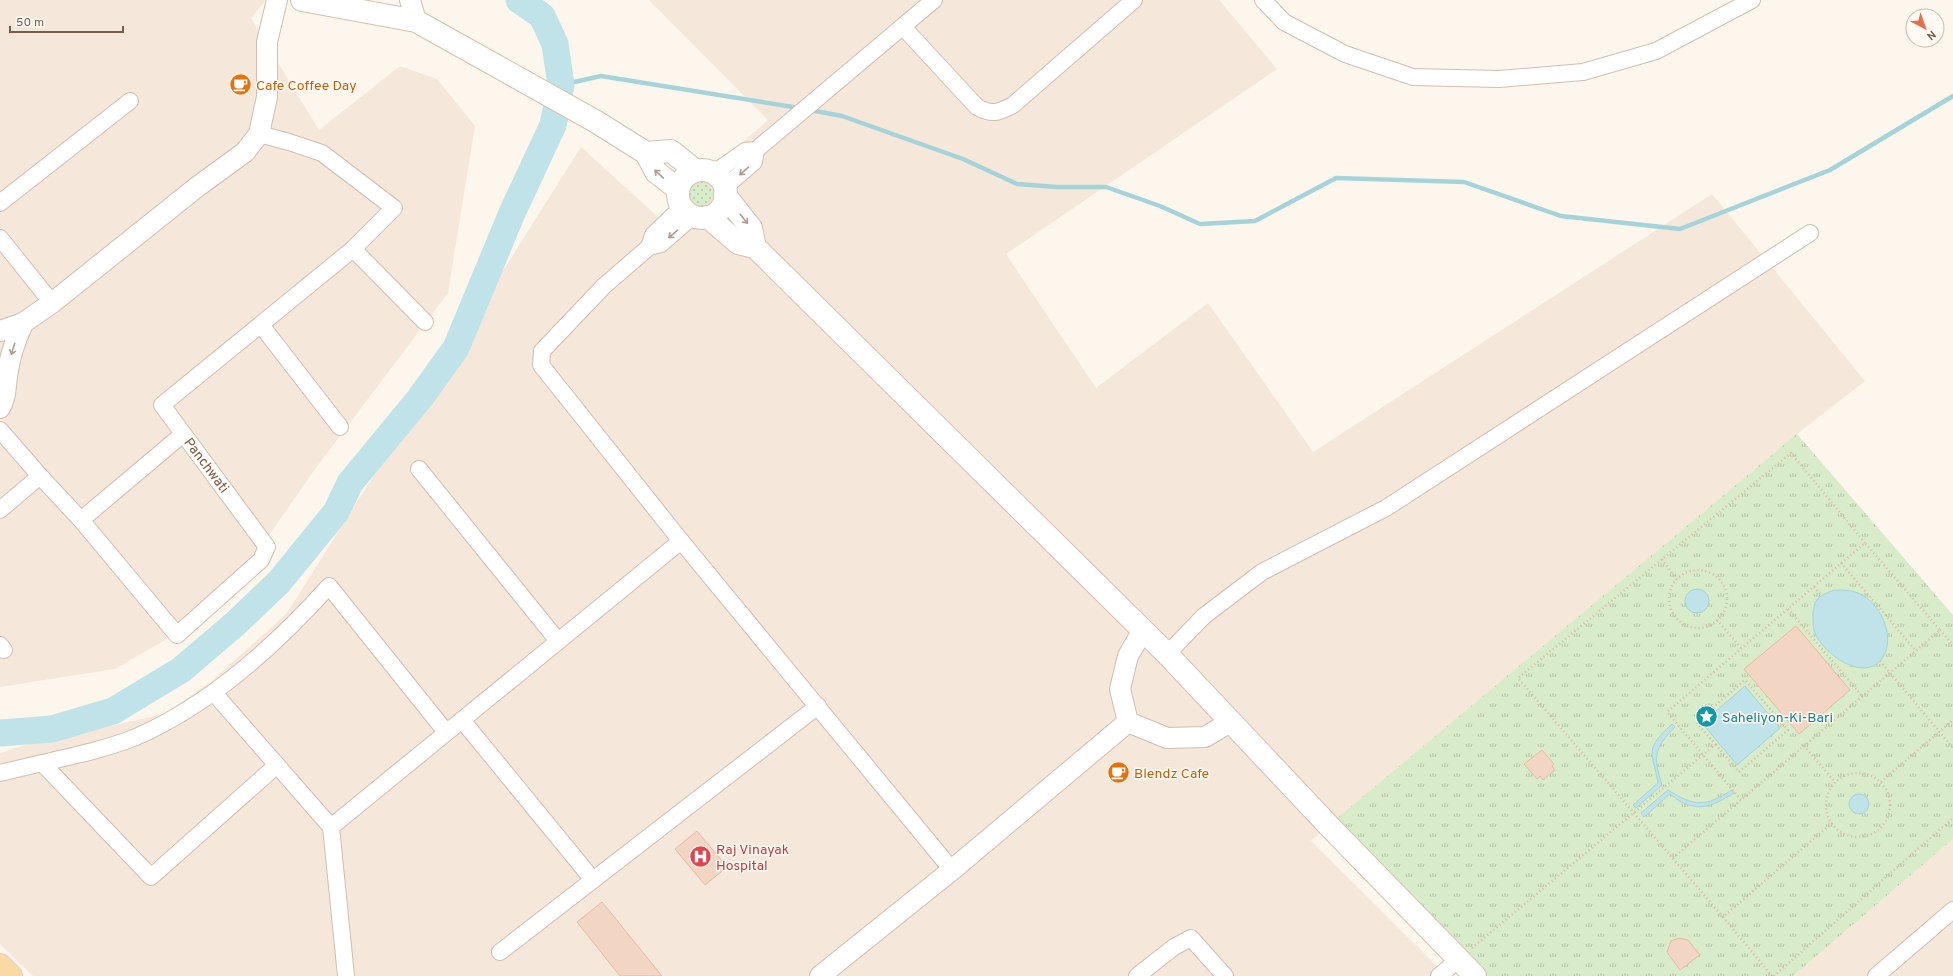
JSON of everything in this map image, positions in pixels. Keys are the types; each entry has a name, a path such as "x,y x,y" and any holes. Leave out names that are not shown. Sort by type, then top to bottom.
{"main road":[{"path":"302,0 416,21 595,121 646,153 656,172 690,207 738,243 755,247 1143,630 1475,976"},
{"path":"646,153 671,151 715,182 751,228 755,247"},
{"path":"690,207 684,177 715,182"},
{"path":"690,207 720,209 715,182"},
{"path":"0,965 11,976"}],"street":[{"path":"0,331 23,323 52,303 197,187 244,152 259,134 267,97 267,42 277,0"},
{"path":"410,0 416,21"},
{"path":"715,182 754,162 756,150 934,0"},
{"path":"903,27 977,107 986,112 1000,112 1013,105 1134,0"},
{"path":"1263,0 1284,22 1344,54 1413,77 1499,79 1584,72 1656,51 1752,0"},
{"path":"0,203 130,101"},
{"path":"183,434 162,405 262,325 353,249 394,208 322,153 259,134"},
{"path":"690,207 661,244 649,247 604,286 542,350 540,359 541,365 682,541 952,870"},
{"path":"1167,654 1204,616 1262,572 1386,508 1810,233"},
{"path":"0,238 52,303"},
{"path":"353,249 425,322"},
{"path":"0,408 7,390 7,373 12,349 23,323"},
{"path":"262,325 340,427"},
{"path":"0,430 81,520"},
{"name":"Panchwati","path":"183,434 267,547 261,560 176,635 81,520 183,434"},
{"path":"419,469 558,641"},
{"path":"0,510 40,476"},
{"path":"331,828 446,732 682,541"},
{"path":"0,773 42,763 134,737 174,718 214,693 301,617 329,586 446,732"},
{"path":"1128,722 1120,689 1128,656 1143,630"},
{"path":"214,693 331,828 346,976"},
{"path":"500,952 818,706"},
{"path":"462,720 593,880"},
{"path":"1128,722 1167,738 1205,737 1230,722"},
{"path":"820,976 952,870 1128,722"},
{"path":"42,763 151,877 277,765"},
{"path":"1876,976 1953,910"},
{"path":"1137,976 1174,946 1191,938 1225,976"},
{"path":"1439,976 1459,958"}],"path":[{"path":"1953,645 1865,543 1791,452 1518,678 1773,976 1953,818"},
{"path":"1742,800 1667,712 1865,543"},
{"path":"1662,559 1676,579"},
{"path":"1841,563 1916,651"},
{"path":"1693,570 1702,570 1711,573 1718,579 1726,595 1723,613 1717,620 1709,625 1694,627 1681,622 1674,616 1670,607 1669,597 1671,587 1676,579 1684,573 1693,570"},
{"path":"1814,587 1821,595"},
{"path":"1788,609 1862,696"},
{"path":"1717,620 1742,649"},
{"path":"1673,858 1940,630"},
{"path":"1880,661 1953,748"},
{"path":"1745,680 1788,730 1739,772 1716,745 1696,722 1745,680"},
{"path":"1880,782 1953,720"},
{"path":"1459,958 1716,745"},
{"path":"1804,746 1835,782"},
{"path":"1853,773 1863,773 1873,776 1880,782 1887,791 1890,806 1885,821 1878,829 1869,835 1859,837 1848,835 1839,831 1827,815 1826,798 1835,782 1844,776 1853,773"},
{"path":"1723,917 1832,823"}],"shaded area":[{"path":"0,0 266,0 251,18 319,130 400,66 437,79 475,126 448,293 315,469 217,610 115,669 0,687"},
{"path":"649,0 1219,0 1277,69 1006,254 1096,388 1208,303 1313,452 1712,194 1865,381 1797,434 1311,841 1447,976 33,976 0,944 0,753 25,745 164,714 213,680 287,613 581,147 658,217 768,120"},
{"path":"1953,839 1953,976 1793,976"}],"green space":[{"path":"701,182 706,183 712,189 712,199 706,205 701,206 696,205 690,199 689,194 690,189 696,183"},
{"name":"Saheliyon-Ki-Bari","path":"1797,434 1953,615 1953,839 1793,976 1487,976 1336,819"}],"water":[{"path":"1697,589 1705,593 1709,601 1705,609 1697,613 1689,609 1685,601 1689,593"},
{"path":"1834,590 1849,591 1866,597 1884,620 1888,639 1887,649 1883,657 1875,665 1866,668 1855,667 1845,663 1826,648 1814,631 1813,612 1816,601"},
{"path":"1745,686 1780,728 1737,765 1702,723"},
{"path":"1672,724 1675,727 1663,741 1657,753 1657,767 1662,785 1636,808 1633,805 1658,783 1652,751 1657,740"},
{"path":"1668,790 1686,800 1700,803 1714,800 1732,790 1734,793 1717,802 1702,807 1687,804 1670,794 1644,817 1641,813"},
{"path":"1855,794 1863,794 1869,800 1869,808 1863,814 1855,814 1849,808 1849,800"}],"building":[{"path":"1796,626 1850,690 1799,734 1744,669"},
{"path":"1542,750 1554,764 1552,766 1555,770 1543,780 1540,776 1537,779 1524,764"},
{"path":"697,831 727,867 705,885 675,849"},
{"path":"602,902 662,976 620,976 577,922"},
{"path":"1679,938 1688,940 1700,955 1680,970 1667,952 1671,941"}],"waterway":[{"path":"0,733 52,729 113,711 181,670 236,623 279,582 336,512 350,483 420,398 456,348 512,213 553,125 561,85 555,44 542,16 519,0"},
{"path":"561,85 601,76 799,108"},
{"path":"810,110 842,116 963,159 1017,184 1057,187 1106,187 1160,206 1200,224 1255,221 1336,178 1464,182 1561,216 1680,229 1830,170 1953,96"}],"place":[{"name":"Cafe Coffee Day","path":"241,85"},
{"name":"Saheliyon-Ki-Bari","path":"1706,717"},
{"name":"Blendz Cafe","path":"1118,773"},
{"name":"Raj Vinayak Hospital","path":"701,857"}]}
